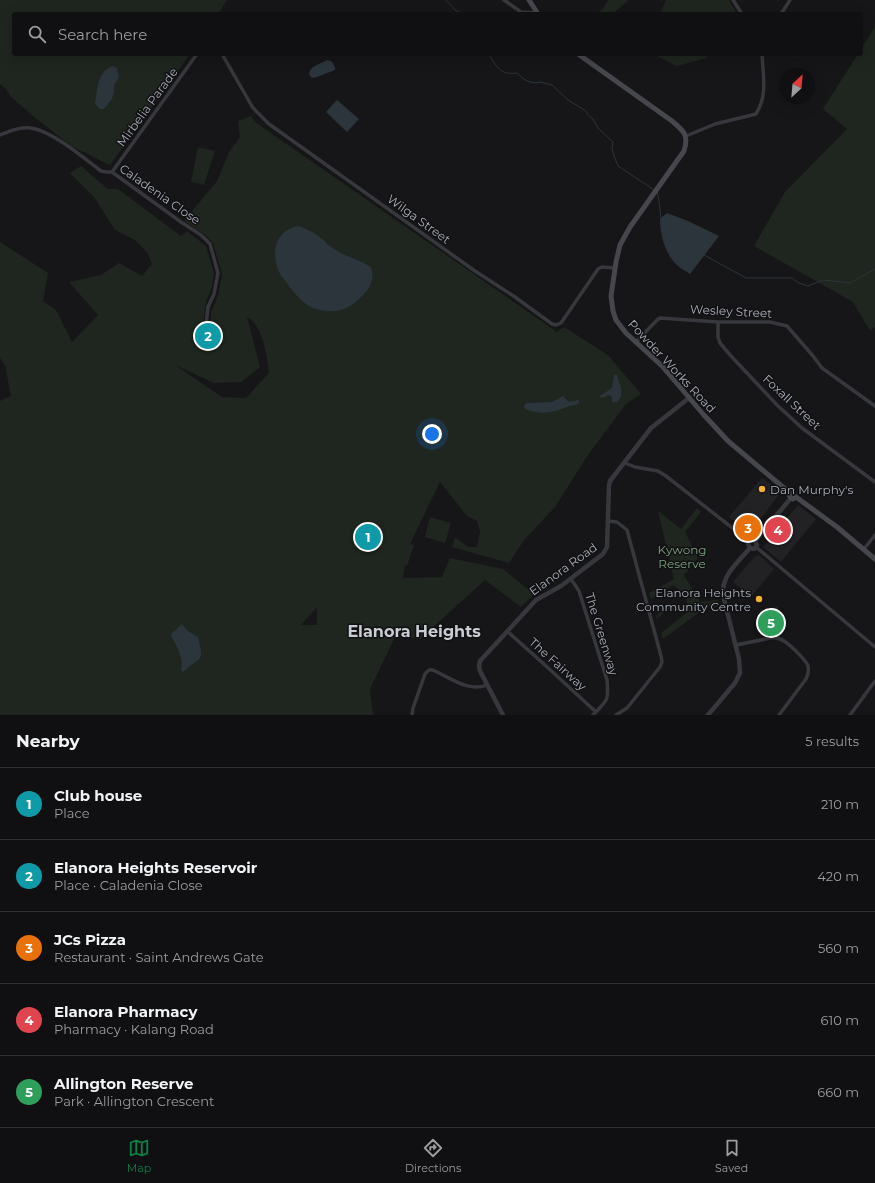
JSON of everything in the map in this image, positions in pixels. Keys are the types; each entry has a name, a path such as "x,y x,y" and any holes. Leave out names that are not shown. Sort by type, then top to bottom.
{"main road":[{"path":"529,0 537,12"},
{"path":"581,56 672,121 681,128 686,136"},
{"name":"Powder Works Road","path":"686,136 684,151 633,222 620,245 617,253 611,296 616,320 621,327 662,366 728,441 792,496 837,527 875,559"}],"street":[{"path":"504,0 521,12"},
{"path":"733,0 741,12"},
{"path":"782,12 790,0"},
{"name":"Mirbelia Parade","path":"112,172 196,56"},
{"name":"Wilga Street","path":"223,56 254,108 269,124 552,324 556,325 561,322 602,266 615,268"},
{"path":"686,136 715,124 756,114 761,106 764,94 762,56"},
{"name":"Caladenia Close","path":"0,135 13,129 30,128 38,129 53,136 102,170 112,172 201,235 210,244 218,273 214,294 208,307 206,325"},
{"name":"Wesley Street","path":"636,342 660,318 718,322 770,322 787,326 822,368 875,406"},
{"name":"Foxall Street","path":"718,322 718,337 720,343 777,405 802,428 875,482"},
{"name":"Elanora Road","path":"503,715 480,671 480,661 536,600 561,586 603,554 607,547 610,481 651,428 689,398"},
{"path":"625,463 634,467 658,471 750,541 756,541"},
{"path":"756,547 756,541 792,496"},
{"path":"608,521 617,522 627,530 646,595 662,662 660,667 627,708 616,715"},
{"path":"864,549 875,535"},
{"path":"750,541 748,544 750,548"},
{"path":"708,715 738,680 740,666 722,587 729,573 750,548 754,549 756,547"},
{"path":"756,547 875,647"},
{"name":"The Greenway","path":"571,579 579,591 607,680 608,692 606,702 594,714"},
{"name":"The Fairway","path":"507,631 546,666 594,714"},
{"path":"736,645 771,638 781,639 786,642 805,662 808,667 806,679 779,715"},
{"path":"412,715 425,674 428,670 433,670 468,686 477,687 487,685"},
{"path":"850,715 875,681"}],"shaded area":[{"path":"327,60 333,63 335,70 312,78 309,74 311,69"},
{"path":"113,66 117,68 119,77 114,85 112,99 104,109 100,109 95,103 99,81 104,72"},
{"path":"337,100 359,119 347,132 326,112"},
{"path":"667,213 719,236 690,274 673,260 666,250 661,231 660,219"},
{"path":"299,226 316,234 338,252 371,267 371,284 364,294 352,305 337,311 326,311 313,308 299,298 281,276 275,258 277,244 284,232"},
{"path":"197,323 210,327 217,333 212,349 191,343"},
{"path":"614,375 617,375 621,389 621,396 617,402 612,402 612,397 610,395 602,398 600,396 612,388"},
{"path":"563,396 569,402 579,400 579,403 543,413 525,409 524,407 527,403 552,402"},
{"path":"762,478 775,487 778,496 750,533 729,517"},
{"path":"798,505 816,519 781,562 763,547"},
{"path":"759,555 774,569 751,597 733,582 755,556"},
{"path":"182,624 188,631 198,637 201,652 200,659 183,672 181,670 182,661 179,652 171,636 172,633"}],"green space":[{"path":"0,0 227,0 219,12 12,12 12,56 189,56 110,165 73,147 34,117 11,97 6,89 0,84"},
{"path":"609,0 628,1 614,12 600,12"},
{"path":"666,0 729,0 736,12 661,12"},
{"path":"875,27 875,327 870,331 853,302 754,246 785,192 847,129 823,109 857,56 863,56 863,46"},
{"path":"657,56 708,56 706,58 677,66"},
{"path":"251,116 255,122 557,332 564,327 608,355 641,394 626,404 588,455 555,507 524,540 509,563 452,547 455,537 468,547 477,547 480,532 477,521 467,516 440,482 410,544 414,545 407,566 405,565 403,578 442,577 450,558 503,569 534,594 521,607 485,580 420,639 395,637 370,689 373,715 0,715 0,401 11,396 5,365 0,358 0,242 48,273 43,301 56,310 72,342 98,315 69,282 101,275 119,263 142,276 152,264 147,252 135,240 115,230 94,197 70,173 81,166 108,189 118,189 181,236 187,231 206,246 214,273 212,288 206,301 203,325 197,323 191,342 212,348 217,334 210,327 211,312 218,296 222,274 213,243 204,234 184,221 217,181 229,152 240,137 238,121","holes":["247,317 257,327 260,334 265,350 269,373 246,398 222,397 175,365 214,383 241,382 260,367","317,607 317,625 301,625"]},
{"path":"198,147 215,151 204,185 191,182"},
{"name":"Kywong Reserve","path":"697,508 701,512 685,532 698,558 684,575 700,602 718,600 719,606 705,608 663,639 661,633 689,610 667,610 657,619 656,616 666,607 688,607 685,594 673,585 651,599 649,593 674,579 658,511 681,529"},
{"path":"430,517 451,523 445,543 425,537"},
{"path":"778,606 781,634 769,632 764,633 760,614"}],"waterway":[{"path":"446,0 455,10 459,12"},
{"path":"490,56 497,67 503,72 517,73 525,80 530,82 540,82 552,85 568,100 586,111 598,128 613,142 612,148 618,166 654,190"},
{"path":"657,192 661,218"},
{"path":"704,255 746,278 792,278 799,283 808,286 823,280 850,283 875,269"}],"place":[{"name":"Elanora Heights Reservoir","path":"208,336"},
{"name":"Dan Murphy's","path":"762,489"},
{"name":"JCs Pizza","path":"748,528"},
{"name":"Elanora Pharmacy","path":"778,530"},
{"name":"Club house","path":"368,537"},
{"name":"Elanora Heights Community Centre","path":"759,599"},
{"name":"Allington Reserve","path":"771,623"}],"district":[{"name":"Elanora Heights","path":"414,631"}]}
